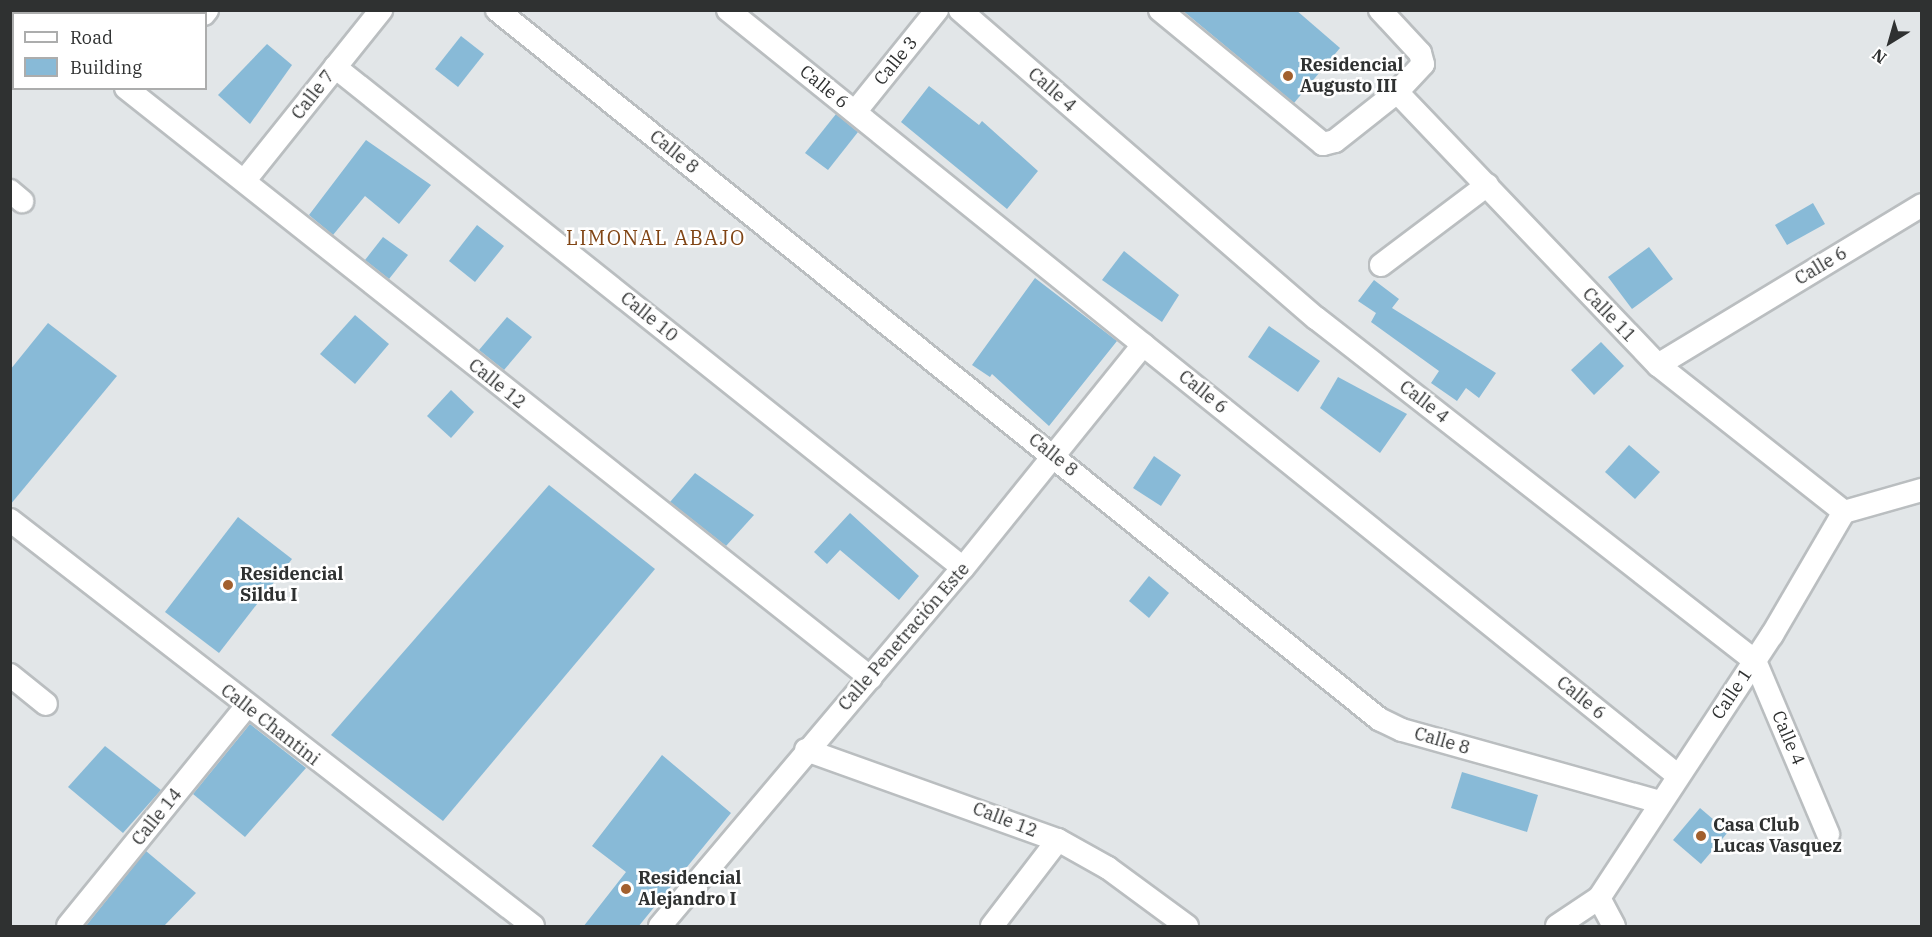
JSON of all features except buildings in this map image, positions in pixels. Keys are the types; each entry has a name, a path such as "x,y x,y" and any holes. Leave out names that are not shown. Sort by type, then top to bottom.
{"street":[{"name":"Calle 7","path":"245,180 381,10"},
{"name":"Calle 8","path":"497,10 1390,726 1660,802"},
{"name":"Calle 6","path":"728,10 1677,776"},
{"name":"Calle 3","path":"855,112 937,10"},
{"name":"Calle 4","path":"960,10 1316,318 1755,661 1828,834"},
{"path":"1161,10 1317,142 1335,141 1397,92 1423,64 1420,53 1380,10"},
{"name":"Calle 10","path":"335,67 963,568"},
{"name":"Calle 12","path":"135,91 871,678"},
{"name":"Calle 11","path":"1397,92 1659,364 1844,512"},
{"path":"1381,265 1487,184"},
{"name":"Calle 6","path":"1659,364 1922,205"},
{"name":"Calle Penetración Este","path":"660,927 806,750 871,678 963,568 1143,345"},
{"path":"1844,512 1922,490"},
{"name":"Calle 1","path":"1557,927 1599,898 1677,776 1755,661 1844,512"},
{"name":"Calle Chantini","path":"14,527 533,927"},
{"path":"10,675 46,704"},
{"name":"Calle 14","path":"68,927 246,707"},
{"name":"Calle 12","path":"806,750 1058,840 1108,868 1187,927"},
{"path":"992,927 1058,840"},
{"path":"1599,898 1614,927"}],"place":[{"name":"Residencial Augusto III","path":"1288,76"},
{"name":"Residencial Sildu I","path":"228,585"},
{"name":"Casa Club Lucas Vasquez","path":"1701,836"},
{"name":"Residencial Alejandro I","path":"626,889"}],"district":[{"name":"LIMONAL ABAJO","path":"656,237"}]}
